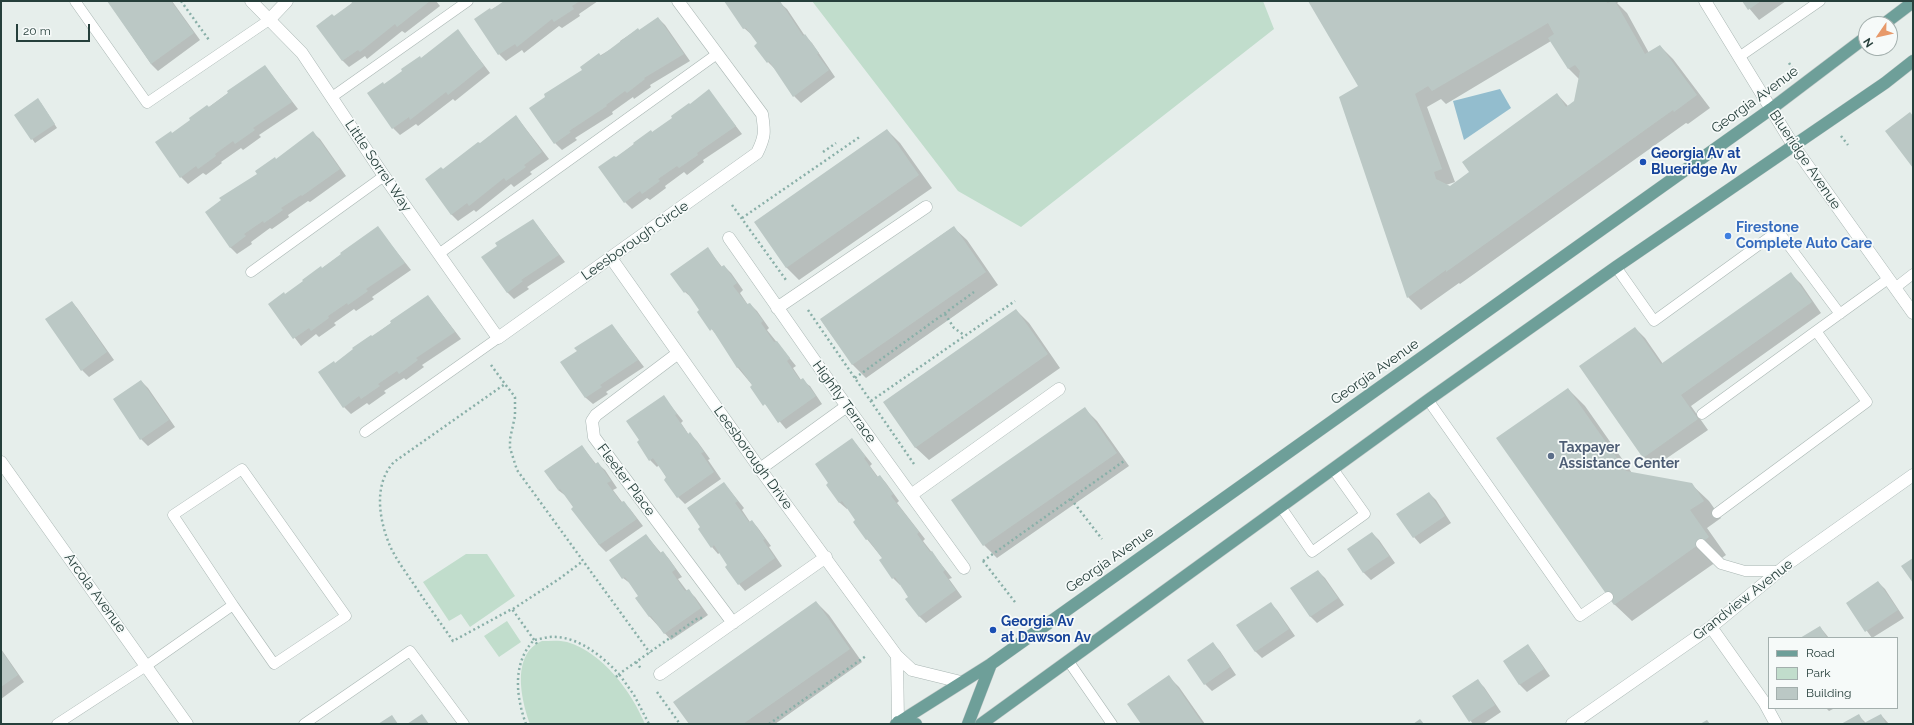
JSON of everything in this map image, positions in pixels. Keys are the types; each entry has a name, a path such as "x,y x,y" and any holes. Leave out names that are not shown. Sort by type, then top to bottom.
{"main road":[{"path":"1895,16 1913,2"},
{"name":"Georgia Avenue","path":"897,723 991,664 1771,109 1858,43"},
{"path":"981,724 1069,662 1428,400 1616,267 1885,83 1913,61"},
{"path":"968,724 991,664"},
{"path":"897,723 916,724"}],"street":[{"name":"Little Sorrel Way","path":"250,1 302,53 384,176 440,253 498,338"},
{"path":"270,20 287,1"},
{"name":"Leesborough Circle","path":"498,338 743,164 757,153 763,143 765,132 762,114 678,1"},
{"name":"Blueridge Avenue","path":"1705,1 1793,145 1913,313"},
{"path":"777,308 926,207"},
{"name":"Highfly Terrace","path":"729,238 777,308 964,568"},
{"name":"Leesborough Drive","path":"611,258 760,469 826,557 897,656 912,670 961,682"},
{"name":"Fleeter Place","path":"678,354 596,415 592,421 594,437 733,623"},
{"path":"911,495 1059,389"},
{"path":"760,469 847,406"},
{"name":"Arcola Avenue","path":"1,462 187,724"},
{"name":"Grandview Avenue","path":"1572,724 1711,627 1779,571 1913,475"},
{"path":"660,674 826,557"},
{"path":"1711,627 1764,702 1776,724"},
{"path":"897,656 897,723"}],"lane":[{"path":"74,1 147,104 270,20"},
{"path":"332,98 468,1"},
{"path":"1739,57 1820,1"},
{"path":"440,253 718,54"},
{"path":"251,272 384,176"},
{"path":"1616,267 1654,321 1778,230 1840,314"},
{"path":"1702,414 1840,314 1892,284 1913,274"},
{"path":"1717,513 1867,402 1816,331"},
{"name":"Leesborough Circle","path":"365,432 498,338"},
{"path":"1428,400 1580,616 1608,597"},
{"path":"242,469 346,616 274,664 234,605 173,515 242,469"},
{"path":"1281,507 1312,552 1364,514 1333,469"},
{"path":"1701,544 1721,564 1745,571 1779,571"},
{"path":"56,724 146,666 234,605"},
{"path":"304,724 410,651 464,724"},
{"path":"1069,662 1112,724"}],"path":[{"path":"181,1 210,41"},
{"path":"742,218 861,136"},
{"path":"823,152 836,143"},
{"path":"732,205 788,282"},
{"path":"855,378 974,292"},
{"path":"871,401 1015,301"},
{"path":"806,308 917,468"},
{"path":"944,314 954,328 964,336"},
{"path":"490,363 515,397 515,416 510,439 510,448 516,467 650,653"},
{"path":"505,384 394,462 387,470 383,477 380,491 383,518 391,547 402,567 453,641 512,609 559,579 583,561"},
{"path":"983,561 1124,462"},
{"path":"1071,499 1102,539"},
{"path":"512,609 536,644"},
{"path":"617,675 698,618 704,618"},
{"path":"526,724 520,699 519,666 528,647 534,640 554,636 565,638 591,650 611,666 634,695 649,724"},
{"path":"769,724 866,656"}],"green space":[{"path":"812,1 1263,1 1274,29 1021,227 958,191"},
{"path":"466,554 487,554 515,596 470,627 461,614 449,621 423,582"},
{"path":"507,621 521,642 499,657 484,636"},
{"path":"542,641 567,642 580,647 604,664 624,686 645,724 530,724 522,690 522,666 532,647"}],"water":[{"path":"1500,89 1511,108 1464,140 1453,101"}],"building":[{"path":"107,1 171,1 194,33 151,64"},
{"path":"351,1 430,1 397,27 395,24 360,52 358,50 342,61 316,26 332,14 334,16 352,3"},
{"path":"504,1 580,1 572,6 574,9 554,22 552,19 517,47 515,44 498,55 474,19 490,8 491,10"},
{"path":"724,1 777,1 778,3 780,1 803,36 805,34 819,53 817,54 829,70 793,97 769,61 767,63 754,46 757,43 746,28 743,29"},
{"path":"1308,1 1606,1 1607,3 1615,1 1645,54 1660,45 1697,95 1674,112 1673,110 1446,272 1446,270 1407,298 1339,97 1358,86","holes":["1548,23 1554,34 1548,38 1568,69 1575,65 1580,71 1574,101 1566,107 1557,93 1462,162 1469,172 1450,186 1436,179 1434,172 1442,169 1415,94 1428,86 1432,91"]},
{"path":"1742,1 1761,1 1748,10"},
{"path":"658,17 684,54 644,78 645,79 627,93 625,91 606,105 607,106 569,131 571,132 554,144 529,108 545,97 544,94 582,70 580,67 599,53 601,56 638,28 639,30"},
{"path":"458,29 484,66 448,95 446,92 410,120 409,117 392,129 367,93 383,82 384,84 402,71 401,69 420,56 421,58"},
{"path":"265,65 292,102 253,128 255,130 235,144 233,141 198,169 196,166 180,178 155,142 171,131 172,133 190,120 189,118 207,105 209,107 228,93 227,91"},
{"path":"709,89 736,126 697,153 698,155 679,168 677,166 658,179 660,181 642,194 640,191 624,203 598,167 614,156 616,157 651,130 652,132 672,118 671,116 689,103 690,104"},
{"path":"38,98 55,124 31,140 14,115"},
{"path":"1910,112 1913,116 1913,168 1885,131"},
{"path":"516,115 542,152 524,165 526,167 506,181 504,178 469,206 467,203 451,215 425,179 441,167 443,169 478,142 480,143"},
{"path":"887,129 919,175 786,268 754,222"},
{"path":"313,131 340,169 302,196 301,195 281,208 283,210 264,223 263,221 244,234 246,236 230,248 205,212 221,200 219,198 257,174 255,171 275,157 276,159"},
{"path":"533,219 559,255 521,280 523,281 507,293 481,257 497,246 495,243"},
{"path":"378,226 405,263 366,289 368,291 348,305 347,303 328,316 329,318 311,331 309,328 293,339 268,304 284,292 285,294 321,266 322,268"},
{"path":"954,226 986,272 852,365 820,319"},
{"path":"708,247 721,267 724,265 737,283 733,286 747,304 750,303 763,321 761,323 774,342 777,341 790,358 787,361 800,380 803,378 816,396 778,423 765,404 763,406 750,387 752,385 739,367 737,368 712,329 710,331 697,312 699,310 686,291 684,293 670,274"},
{"path":"1791,272 1812,302 1681,395 1698,419 1643,458 1579,366 1635,327 1661,364"},
{"path":"428,295 455,332 416,358 418,360 399,374 397,371 378,384 380,386 361,399 359,396 343,408 318,372 334,361 335,363 353,349 352,348 391,323 390,321"},
{"path":"72,301 107,352 81,371 45,319"},
{"path":"1016,309 1048,354 915,448 883,402"},
{"path":"612,324 638,360 600,385 602,387 585,398 560,362 577,351 574,348"},
{"path":"141,380 169,420 140,440 113,399"},
{"path":"1568,388 1626,471 1692,483 1704,501 1690,510 1709,537 1614,605 1496,438"},
{"path":"664,395 688,434 690,432 704,452 701,453 714,472 677,498 664,480 666,477 653,458 649,461 637,442 639,440 626,421"},
{"path":"1085,407 1117,453 983,546 951,500"},
{"path":"852,438 866,457 864,458 877,477 880,475 893,494 891,496 919,532 917,534 930,552 932,551 945,570 943,572 956,590 919,617 905,599 908,597 895,577 892,579 879,560 882,558 853,522 855,520 842,501 839,503 826,485 828,483 815,464"},
{"path":"582,445 595,464 598,462 611,481 607,483 621,502 624,501 637,519 599,545 571,509 573,507 560,489 558,490 544,471"},
{"path":"724,482 738,501 735,503 749,522 752,520 765,539 763,540 775,558 738,585 725,567 727,565 714,545 711,548 698,529 700,527 687,508"},
{"path":"1429,492 1445,516 1413,538 1396,514"},
{"path":"1372,532 1389,556 1363,573 1347,549"},
{"path":"646,534 660,553 663,551 676,569 672,572 685,591 689,589 701,608 664,634 635,598 638,596 625,577 622,579 609,560"},
{"path":"1913,558 1913,583 1901,566"},
{"path":"1318,570 1338,598 1310,617 1290,588"},
{"path":"1878,581 1898,610 1865,632 1846,603"},
{"path":"816,601 850,649 743,724 689,724 673,702"},
{"path":"1271,602 1289,629 1255,652 1236,625"},
{"path":"1820,626 1826,637 1802,637"},
{"path":"1213,642 1230,667 1204,685 1187,660"},
{"path":"1528,644 1544,669 1519,685 1503,661"},
{"path":"1,650 18,675 1,687"},
{"path":"1169,675 1203,724 1141,724 1127,704"},
{"path":"1478,679 1495,705 1469,722 1452,696"},
{"path":"422,714 429,724 407,724"},
{"path":"1859,714 1864,723 1881,714 1886,724 1841,724"},
{"path":"392,715 398,724 378,724"},
{"path":"1420,719 1424,724 1413,724"},
{"path":"1707,720 1710,724 1700,724"}],"place":[{"name":"Georgia Av at Blueridge Av","path":"1643,162"},
{"name":"Firestone Complete Auto Care","path":"1728,236"},
{"name":"Taxpayer Assistance Center","path":"1551,456"},
{"name":"Georgia Av at Dawson Av","path":"993,630"}]}
